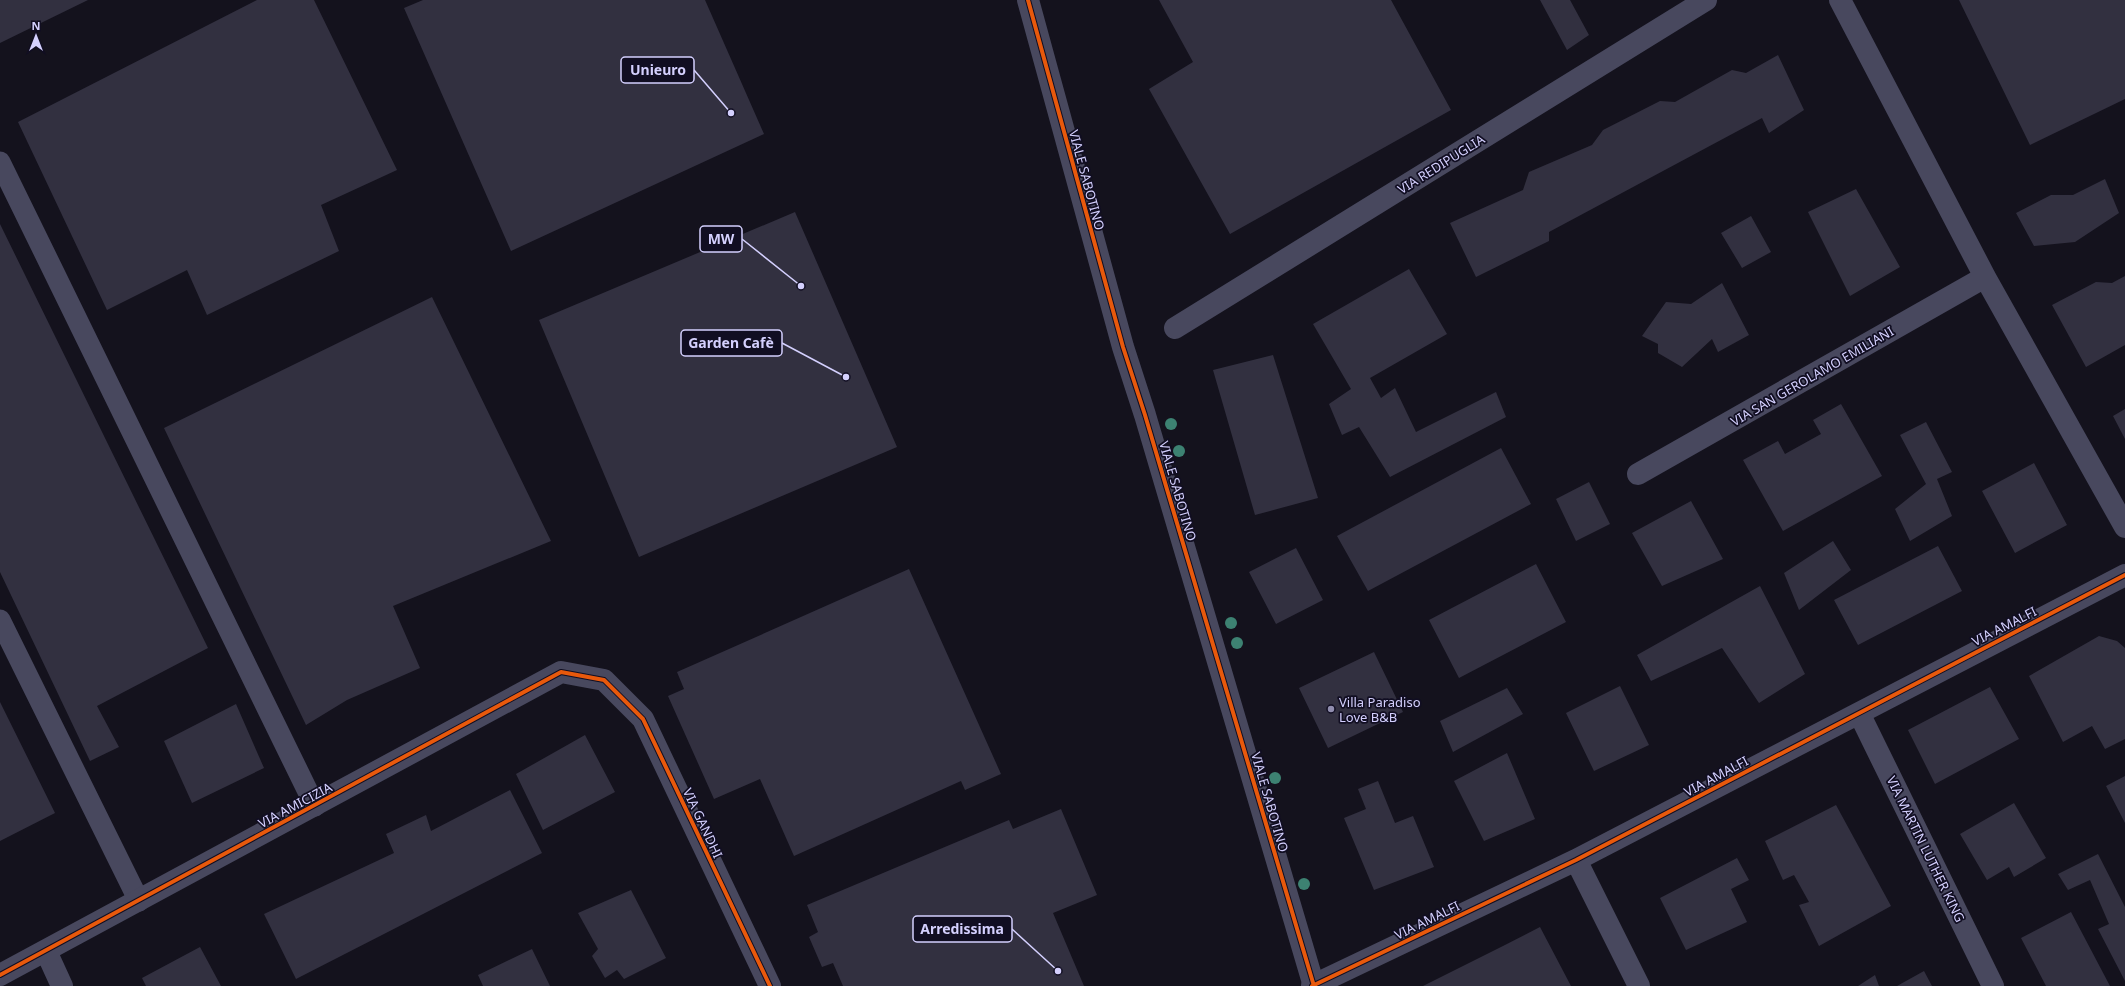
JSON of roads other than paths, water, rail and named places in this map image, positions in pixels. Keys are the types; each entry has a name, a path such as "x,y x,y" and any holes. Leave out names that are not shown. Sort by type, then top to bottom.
{"street":[{"name":"VIALE SABOTINO","path":"1028,0 1123,347 1145,415 1313,986"},
{"name":"VIA REDIPUGLIA","path":"1175,328 1706,0"},
{"path":"1840,0 1985,277 2125,527"},
{"name":"VIA SAN GEROLAMO EMILIANI","path":"1638,474 1985,277"},
{"name":"VIA AMALFI","path":"1313,986 1576,860 2125,575"},
{"name":"VIA AMICIZIA","path":"0,975 561,672 604,680"},
{"name":"VIA GANDHI","path":"604,680 643,719 770,986"},
{"name":"VIA MARTIN LUTHER KING","path":"1859,713 1993,986"},
{"path":"1576,860 1639,986"},
{"path":"46,951 62,986"}],"lane":[{"path":"0,162 315,806"},
{"path":"0,620 139,901"}],"place":[{"name":"Unieuro","path":"731,113"},
{"name":"MW","path":"801,286"},
{"name":"Garden Cafè","path":"846,377"},
{"name":"Villa Paradiso Love B&B","path":"1331,709"},
{"name":"Arredissima","path":"1058,971"}]}
